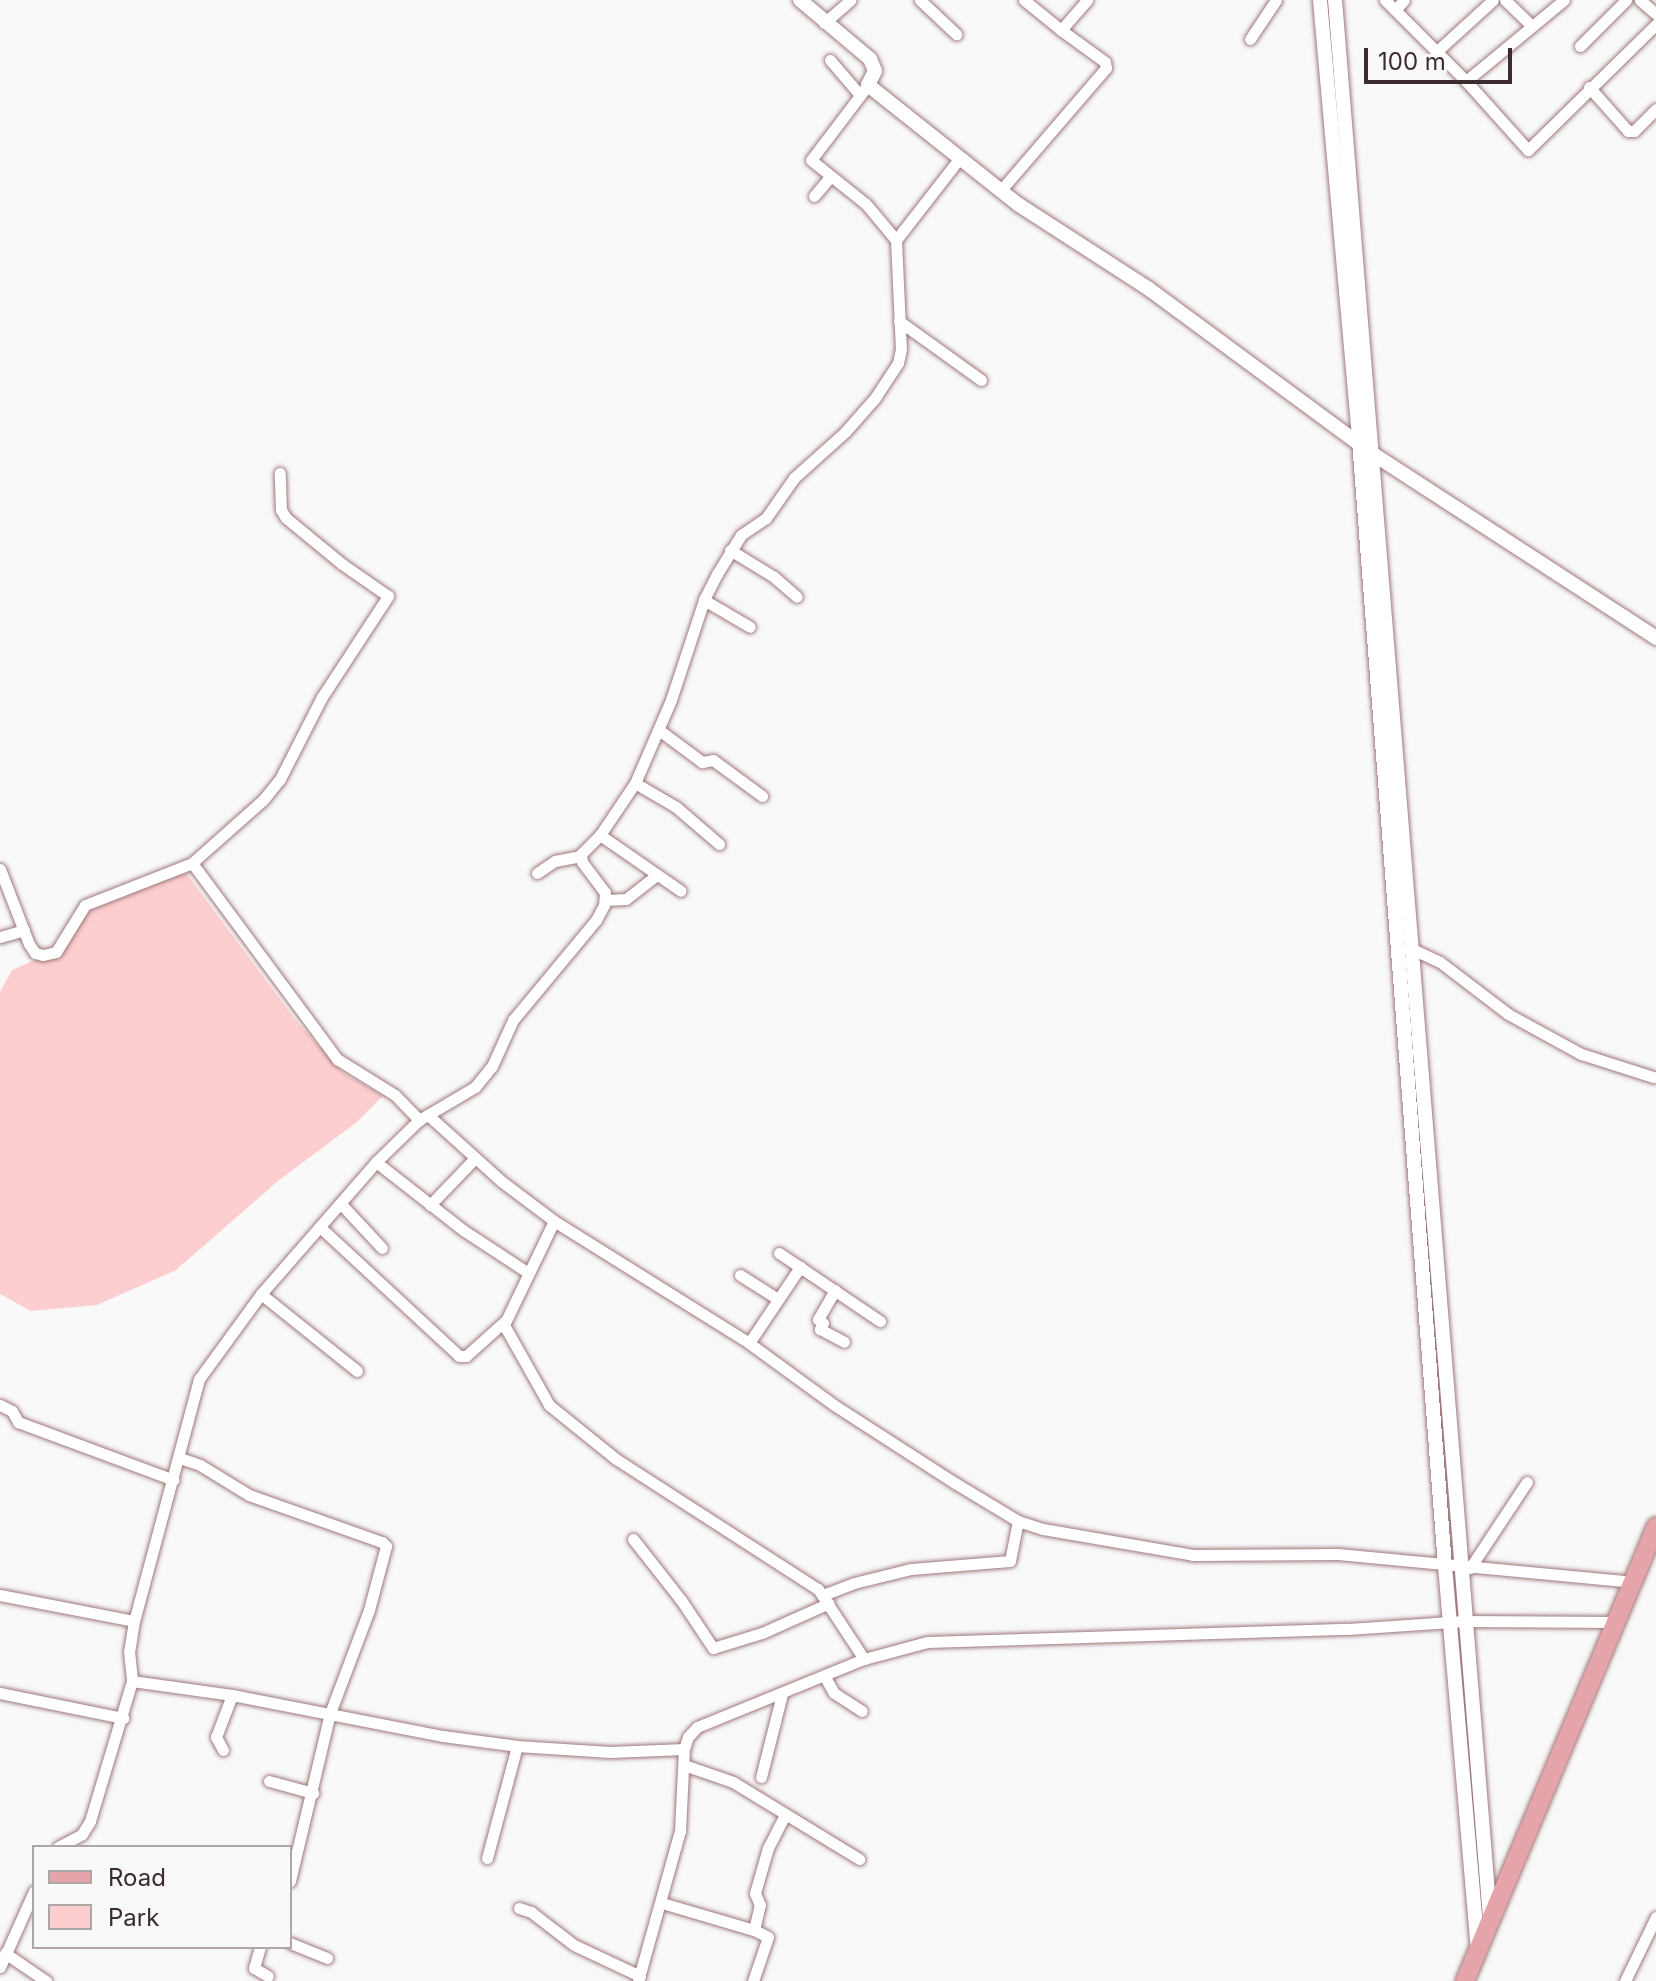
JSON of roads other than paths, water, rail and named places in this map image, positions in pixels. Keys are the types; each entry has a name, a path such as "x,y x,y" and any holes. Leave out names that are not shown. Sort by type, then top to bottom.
{"main road":[{"path":"1465,1981 1656,1527"}],"street":[{"path":"537,873 555,861 580,856 600,835 635,783 659,730 704,600 730,550 746,530 770,513 794,478 845,432 875,398 900,357 896,240 866,204 811,160 875,71 870,59 800,0"},
{"path":"824,23 850,0"},
{"path":"920,0 956,34"},
{"path":"1001,190 1106,68 1105,62 1024,0"},
{"path":"1061,30 1087,0"},
{"path":"1250,39 1276,0"},
{"path":"1320,0 1458,1567"},
{"path":"1335,0 1458,1567 1457,1622 1478,1950"},
{"path":"1385,0 1466,81 1528,150 1551,131 1589,87 1656,24"},
{"path":"1395,10 1404,0"},
{"path":"1436,52 1493,0"},
{"path":"1505,0 1532,26"},
{"path":"1466,81 1564,0"},
{"path":"1580,46 1626,0"},
{"path":"1640,0 1656,14"},
{"path":"830,60 864,90 1001,190 1149,289 1373,454 1656,638"},
{"path":"1589,87 1628,131 1634,131 1656,109"},
{"path":"896,240 959,159"},
{"path":"814,196 830,177"},
{"path":"899,321 981,380"},
{"path":"0,869 35,953 56,952 85,905 192,863 272,791 322,697 388,596 342,564 286,518 281,510 280,473"},
{"path":"730,550 774,577 797,597"},
{"path":"704,600 750,627"},
{"path":"659,730 702,762 713,760 762,796"},
{"path":"635,783 676,807 719,844"},
{"path":"600,835 681,891"},
{"path":"62,1845 82,1834 90,1821 123,1718 132,1681 129,1651 134,1621 180,1458 191,1398 199,1379 261,1294 376,1162 424,1117 466,1094 492,1066 513,1020 591,928 605,900 603,888 580,856"},
{"path":"192,863 337,1059 395,1095 554,1221 749,1343 834,1405 1018,1521 1043,1529 1193,1555 1338,1554 1632,1582"},
{"path":"605,900 626,899 657,875"},
{"path":"0,937 24,930"},
{"path":"1410,948 1440,962 1508,1014 1581,1054 1653,1077"},
{"path":"430,1205 475,1158"},
{"path":"376,1162 430,1205 527,1272"},
{"path":"341,1204 382,1248"},
{"path":"321,1228 459,1356 466,1356 505,1321 554,1221"},
{"path":"779,1253 880,1321"},
{"path":"749,1343 800,1267"},
{"path":"740,1275 778,1299"},
{"path":"835,1290 818,1319 823,1323 820,1329 844,1342"},
{"path":"261,1294 357,1371"},
{"path":"505,1321 507,1335 549,1405 562,1418 616,1459 826,1599 864,1659"},
{"path":"0,1405 12,1411 18,1422 174,1480"},
{"path":"180,1458 200,1465 249,1495 385,1545 369,1610 330,1713 292,1873"},
{"path":"1458,1567 1527,1482"},
{"path":"633,1539 681,1600 713,1648 736,1643 854,1583 911,1569 1010,1561 1018,1521"},
{"path":"0,1595 134,1621"},
{"path":"1457,1622 1490,1919"},
{"path":"519,1908 531,1912 574,1945 639,1978 680,1831 684,1749 688,1737 697,1727 864,1659 927,1642 1332,1630 1457,1622 1617,1622"},
{"path":"825,1677 834,1693 862,1711"},
{"path":"132,1681 232,1695 517,1746 610,1752 684,1749"},
{"path":"0,1693 123,1718"},
{"path":"761,1777 782,1694"},
{"path":"223,1750 216,1737 232,1695"},
{"path":"487,1858 517,1746"},
{"path":"684,1765 733,1782 859,1859"},
{"path":"269,1781 313,1793"},
{"path":"754,1930 760,1905 755,1893 768,1848 785,1814"},
{"path":"0,1967 32,1895"},
{"path":"662,1903 768,1937 753,1981"},
{"path":"1625,1981 1656,1917"},
{"path":"292,1944 327,1958"},
{"path":"259,1949 254,1968 268,1976"},
{"path":"5,1953 46,1981"}]}
